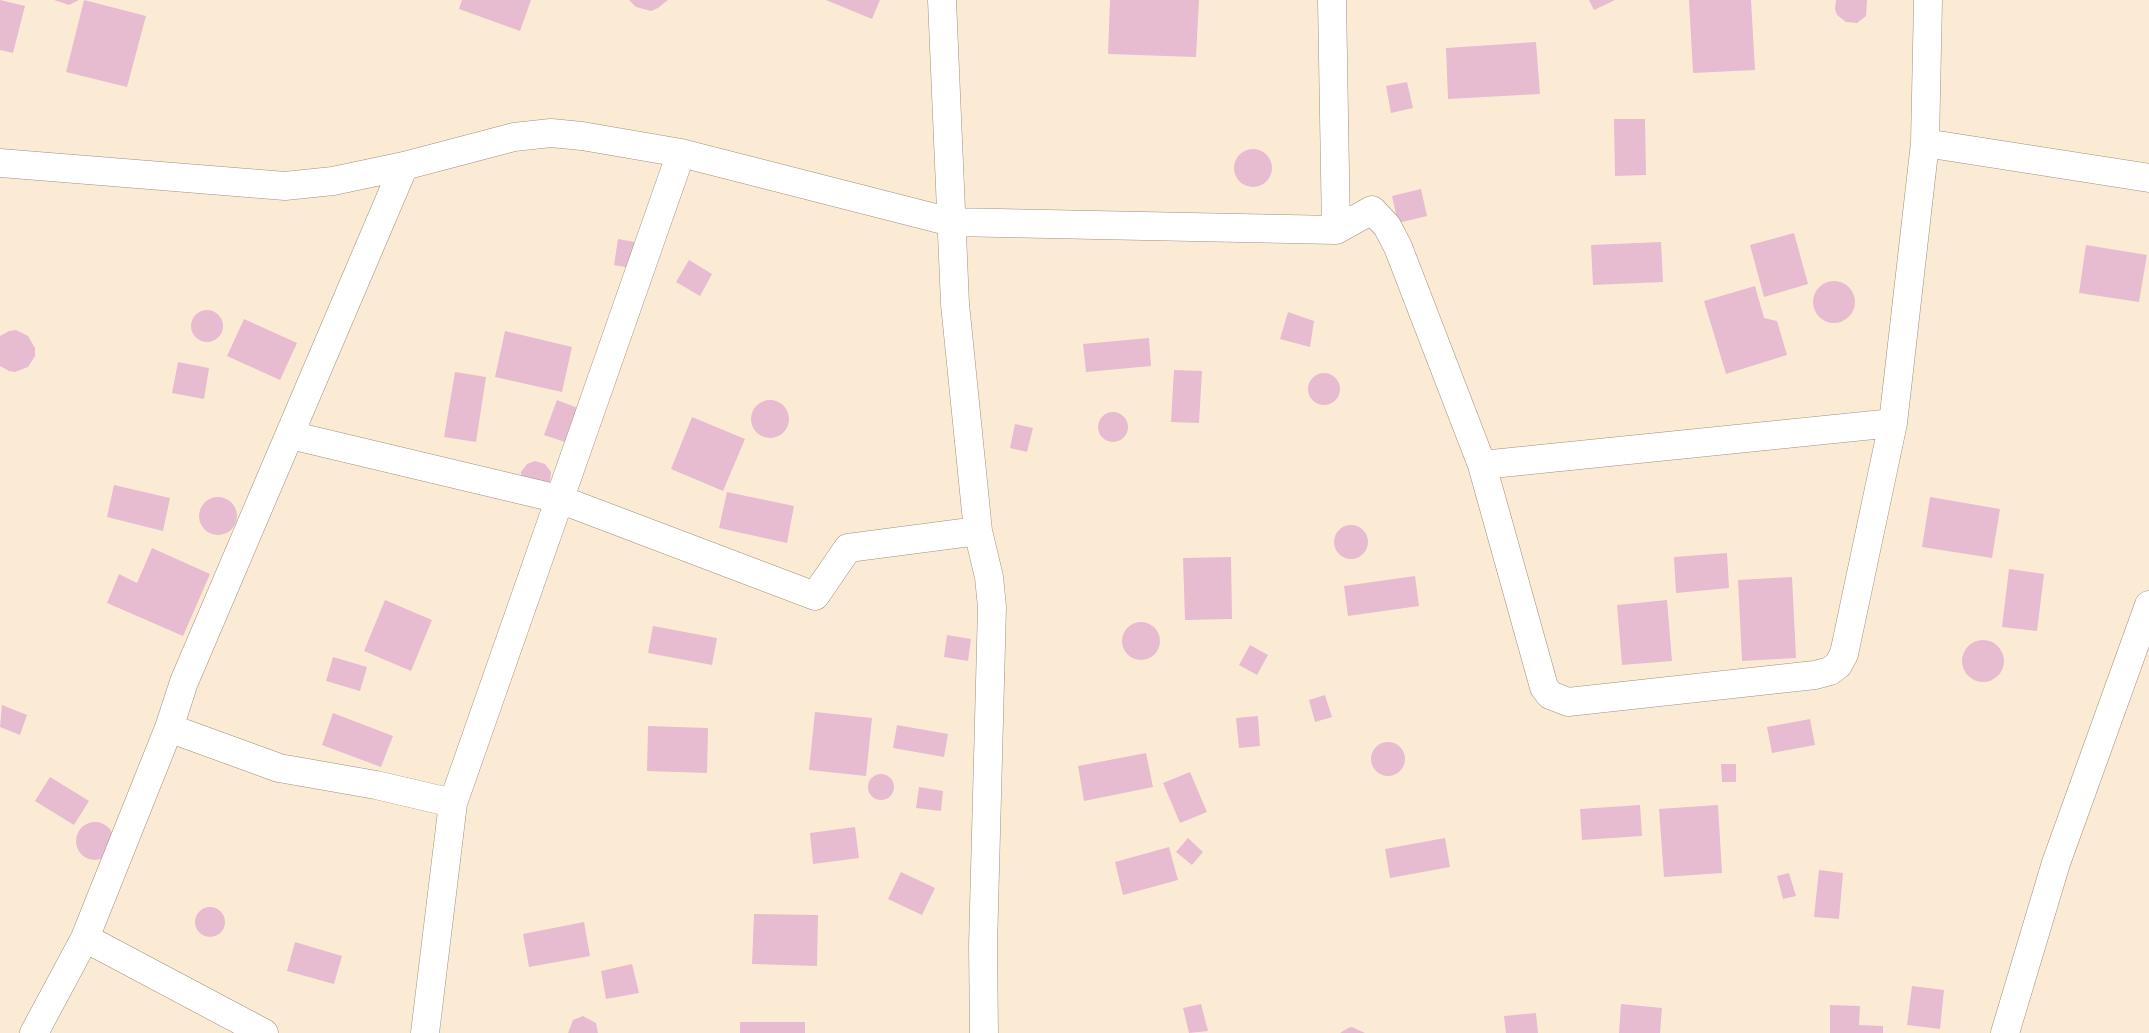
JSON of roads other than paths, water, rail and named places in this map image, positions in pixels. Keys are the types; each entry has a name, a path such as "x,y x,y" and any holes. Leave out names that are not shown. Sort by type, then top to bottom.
{"street":[{"path":"942,0 955,304 978,531 988,577 992,607 983,946 984,1033"},
{"path":"1332,0 1336,230"},
{"path":"0,164 285,186 333,181 404,166 514,137 551,133 582,136 681,153 952,222 1336,230 1372,210 1388,226 1398,247 1482,465 1544,687 1550,695 1568,702 1814,675 1830,671 1838,665 1844,654 1892,423 1925,143 1928,0"},
{"path":"1925,143 2149,178"},
{"path":"425,1033 453,803 681,153"},
{"path":"34,1033 85,938 169,728 184,682 404,166"},
{"path":"1482,465 1892,423"},
{"path":"290,435 559,499 815,596 848,548 978,531"},
{"path":"2005,1033 2056,863 2149,605"},
{"path":"169,728 279,768 376,785 453,803"},
{"path":"85,938 264,1033"}]}
